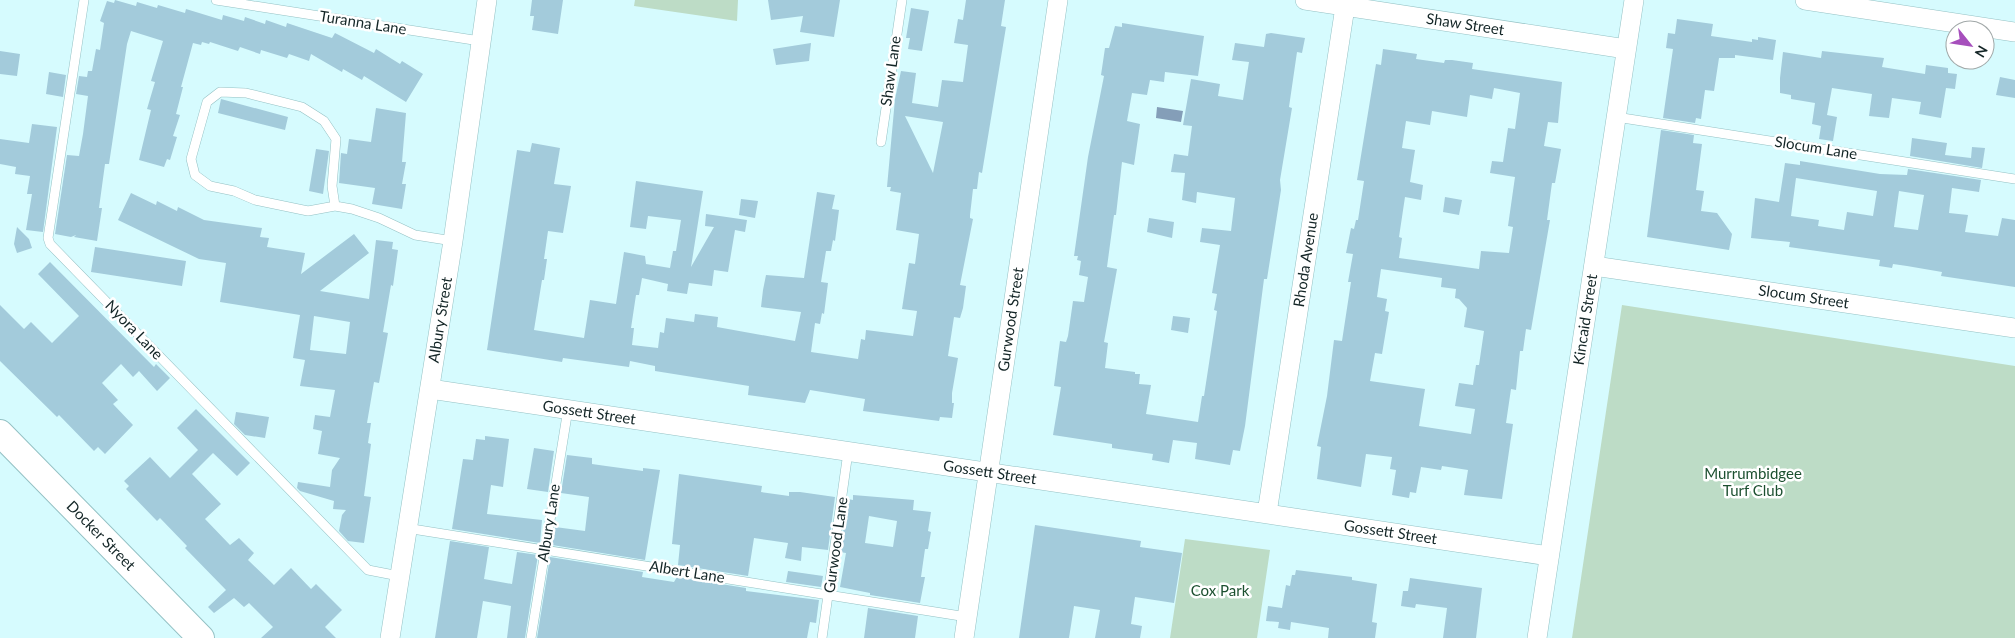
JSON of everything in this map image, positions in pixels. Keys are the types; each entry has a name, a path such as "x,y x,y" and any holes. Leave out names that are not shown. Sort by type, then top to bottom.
{"main road":[{"name":"Docker Street","path":"0,433 201,638"}],"street":[{"name":"Albury Street","path":"390,638 453,242 487,0"},
{"name":"Gurwood Street","path":"964,638 1058,0"},
{"name":"Shaw Street","path":"1305,0 1626,49"},
{"name":"Kincaid Street","path":"1537,638 1634,0"},
{"path":"1805,0 2015,32"},
{"name":"Rhoda Avenue","path":"1267,513 1345,7"},
{"name":"Slocum Street","path":"1594,266 2015,328"},
{"name":"Gossett Street","path":"430,389 1550,556"}],"lane":[{"name":"Nyora Lane","path":"84,0 48,238 50,244 368,570 399,576"},
{"name":"Turanna Lane","path":"216,0 480,41"},
{"name":"Shaw Lane","path":"881,142 902,0"},
{"path":"335,206 332,186 336,139 332,130 320,117 302,107 246,93 220,92 207,102 191,159 192,168 200,181 210,186 234,191 278,206 308,211 335,206 380,218 415,235 453,242"},
{"name":"Slocum Lane","path":"1616,117 2015,179"},
{"name":"Albury Lane","path":"531,638 568,409"},
{"name":"Gurwood Lane","path":"822,638 830,595 848,452"},
{"name":"Albert Lane","path":"406,528 967,617"}],"green space":[{"path":"635,0 738,0 737,21 634,6"},
{"name":"Murrumbidgee Turf Club","path":"1622,305 2015,366 2015,638 1572,638"},
{"name":"Cox Park","path":"1185,539 1270,550 1257,638 1170,638"}],"water":[{"path":"1157,107 1183,111 1181,122 1156,118"}],"building":[{"path":"115,0 136,6 137,2 157,8 158,5 185,13 186,9 222,20 223,15 244,21 245,17 265,24 266,20 286,27 287,23 332,38 335,33 374,53 376,49 400,64 402,61 423,74 406,102 364,76 362,80 343,69 342,72 311,54 309,61 289,54 287,58 261,50 260,54 240,47 238,51 210,42 209,44 202,42 201,45 193,43 176,114 180,115 173,136 177,137 170,160 167,159 164,167 139,160 151,110 147,109 155,82 151,81 163,41 131,31 127,44 109,164 105,164 99,208 102,208 97,241 74,237 76,235 71,237 55,234 67,155 79,156 83,134 88,96 76,94 79,76 87,77 88,71 92,71 96,49 100,50 104,23 100,21 107,1 114,3"},
{"path":"532,0 563,0 558,34 532,30 534,16 530,16"},
{"path":"768,0 840,0 834,37 800,32 803,16 771,20"},
{"path":"966,0 1005,0 1001,26 1006,27 982,173 979,172 977,189 973,189 970,218 973,219 960,285 966,286 963,308 960,318 954,317 948,356 958,358 952,393 952,403 954,403 952,418 940,417 939,421 863,411 865,399 810,390 805,403 748,395 749,386 655,371 655,366 630,361 629,367 563,358 562,362 487,350 517,150 530,152 532,143 560,148 554,184 571,186 563,233 548,231 544,259 547,259 534,330 584,338 590,300 616,304 624,252 645,256 646,264 670,268 673,251 676,251 681,220 648,216 646,229 630,227 636,181 703,191 691,267 714,227 705,226 706,214 747,220 745,232 735,230 728,272 714,270 712,286 689,283 687,294 667,291 668,284 642,278 639,295 636,295 631,328 634,328 632,345 658,348 660,332 664,333 666,318 694,322 695,314 718,317 717,327 795,341 801,312 761,307 763,290 766,275 804,278 817,192 835,195 832,209 839,210 835,241 833,240 831,251 826,251 821,282 828,283 824,314 822,313 820,324 815,323 811,352 858,359 861,339 865,340 866,330 913,336 917,311 902,309 909,263 915,264 919,234 896,230 901,193 890,191 891,187 887,187 895,99 901,71 916,73 912,103 938,107 942,80 963,82 968,45 954,43 958,19 963,20","holes":["905,116 943,122 933,173"]},
{"path":"911,8 929,11 922,51 908,49 910,38 906,38"},
{"path":"1677,19 1713,24 1711,36 1752,42 1752,39 1758,40 1758,37 1776,40 1773,60 1735,55 1735,58 1719,58 1714,91 1705,90 1701,119 1696,118 1695,123 1663,118 1673,49 1666,48 1668,33 1675,34"},
{"path":"1122,23 1204,36 1198,76 1165,72 1164,82 1150,80 1147,95 1132,93 1127,121 1140,124 1134,165 1122,162 1116,215 1114,215 1107,267 1117,269 1104,342 1108,343 1105,368 1135,372 1135,374 1140,374 1139,384 1151,385 1146,414 1198,422 1202,396 1204,396 1217,311 1214,310 1217,294 1212,293 1220,245 1200,242 1202,228 1231,231 1235,198 1197,192 1196,203 1182,200 1185,173 1171,172 1174,154 1188,156 1192,126 1183,125 1191,79 1220,84 1218,96 1243,100 1249,62 1232,60 1235,43 1264,47 1266,34 1271,33 1305,38 1302,53 1297,52 1289,107 1292,108 1280,180 1281,190 1267,279 1264,279 1245,426 1240,451 1233,450 1230,465 1195,459 1197,443 1173,440 1169,463 1152,460 1153,454 1112,448 1112,444 1053,435 1061,387 1054,386 1060,341 1066,342 1068,336 1073,301 1084,302 1088,277 1079,275 1081,261 1077,260 1078,256 1074,256 1088,157 1104,76 1101,75 1105,48 1109,48 1115,26 1122,27"},
{"path":"811,43 809,61 776,65 773,49"},
{"path":"1383,49 1417,54 1416,59 1444,63 1445,60 1452,60 1473,63 1472,69 1562,82 1558,123 1548,122 1544,146 1561,149 1555,183 1552,183 1547,220 1550,220 1531,330 1526,329 1523,351 1520,351 1516,390 1511,389 1506,423 1513,424 1502,499 1464,495 1468,470 1442,466 1441,470 1421,467 1416,493 1410,492 1409,498 1392,495 1396,470 1390,469 1392,457 1366,454 1361,487 1317,479 1321,447 1317,446 1327,396 1334,340 1342,341 1351,282 1348,282 1353,254 1346,253 1351,228 1354,229 1356,220 1358,220 1364,181 1357,180 1376,64 1381,65","holes":["1494,88 1520,93 1515,129 1508,128 1503,162 1492,161 1490,173 1515,177 1508,226 1513,227 1509,253 1481,251 1479,269 1399,258 1402,238 1399,237 1405,197 1421,200 1423,185 1410,182 1415,150 1402,148 1406,121 1430,125 1432,111 1467,117 1470,95 1492,99","1381,269 1442,278 1441,287 1456,289 1455,298 1459,299 1467,308 1464,327 1484,331 1479,365 1476,365 1473,385 1459,383 1455,406 1475,409 1471,434 1419,426 1425,389 1370,381 1375,353 1382,354 1389,312 1385,311 1387,299 1377,297"]},
{"path":"0,51 20,54 17,76 0,74"},
{"path":"1822,51 1884,58 1882,67 1925,74 1926,65 1945,68 1948,73 1957,74 1955,89 1946,88 1941,118 1919,114 1921,102 1892,98 1889,118 1869,116 1872,94 1832,88 1827,115 1837,117 1833,141 1819,139 1821,126 1812,124 1815,103 1791,99 1791,95 1780,93 1780,78 1783,52 1821,58"},
{"path":"49,72 66,75 63,97 46,94"},
{"path":"2000,77 2015,80 2015,98 1996,95"},
{"path":"221,99 288,117 285,130 218,113"},
{"path":"376,108 406,113 402,162 406,162 402,184 406,184 402,209 372,204 375,188 339,183 341,153 347,154 349,139 371,142"},
{"path":"32,124 57,127 43,232 26,230 32,194 27,194 30,176 15,174 16,167 0,164 0,139 29,143"},
{"path":"1661,130 1694,135 1693,143 1702,144 1696,190 1704,191 1701,211 1717,213 1732,234 1729,250 1647,237"},
{"path":"1912,138 1947,143 1945,155 1971,158 1972,147 1985,148 1982,168 1910,156"},
{"path":"316,149 329,151 323,194 309,191"},
{"path":"1800,161 1880,174 1907,175 1908,169 1981,180 1979,192 1952,188 1949,213 1968,215 1965,232 1998,236 2002,218 2015,220 2015,287 1941,276 1942,272 1907,266 1893,264 1892,268 1879,266 1880,260 1789,247 1790,242 1751,238 1755,198 1779,202 1785,163 1800,165","holes":["1796,178 1877,191 1873,216 1847,212 1844,230 1818,226 1819,220 1791,216","1899,191 1924,195 1918,230 1894,227"]},
{"path":"131,193 156,205 157,201 177,211 178,207 204,220 262,228 260,237 269,238 267,247 305,253 301,274 354,234 369,253 320,291 369,299 376,240 393,242 392,249 398,250 393,286 391,285 383,332 388,333 379,383 374,382 367,423 371,423 368,443 371,444 364,496 371,497 364,543 348,541 339,531 342,515 346,510 333,509 334,501 300,491 297,488 298,482 330,487 332,470 340,458 318,454 322,431 313,429 315,415 330,417 335,390 300,386 305,360 293,358 300,315 220,302 226,263 199,259 118,220","holes":["314,316 350,322 346,354 310,350"]},
{"path":"1445,197 1462,200 1459,215 1443,212"},
{"path":"741,199 758,201 755,218 739,215"},
{"path":"1149,218 1174,222 1172,238 1147,232"},
{"path":"17,227 29,239 32,248 17,253 14,244"},
{"path":"95,247 186,261 182,286 91,272"},
{"path":"50,262 154,367 156,364 170,378 157,391 139,371 133,377 121,364 102,383 118,400 113,404 133,425 105,454 98,447 94,451 59,415 57,417 0,361 0,305 24,329 31,322 52,343 79,316 38,274"},
{"path":"1173,316 1190,318 1188,333 1171,330"},
{"path":"196,409 250,463 237,476 213,453 192,474 221,504 205,519 230,545 239,538 254,553 248,560 274,585 291,568 311,589 316,584 342,610 325,627 336,638 261,638 273,627 249,603 244,607 234,598 214,613 208,607 226,590 185,548 187,546 160,518 157,521 126,489 129,486 124,481 150,457 170,478 198,450 177,428"},
{"path":"236,412 269,417 265,438 245,435 234,424"},
{"path":"485,436 509,439 503,487 491,485 487,514 542,520 540,543 452,529 463,459 473,460 476,439 485,440"},
{"path":"534,448 554,451 548,492 527,489"},
{"path":"567,455 592,458 592,464 643,471 643,468 660,470 645,560 552,545 555,527 585,531 589,497 561,493"},
{"path":"679,474 762,486 761,492 789,496 789,492 800,492 835,497 828,550 802,547 801,561 785,558 788,543 754,538 748,576 678,565 680,545 672,544"},
{"path":"853,495 914,500 913,510 931,512 928,531 931,532 928,549 925,549 921,577 925,577 920,603 870,595 870,593 840,587 846,553 840,552 848,499 853,500","holes":["869,516 897,521 893,547 865,543"]},
{"path":"1035,525 1141,541 1140,547 1182,553 1174,603 1135,597 1131,624 1142,626 1140,638 1095,638 1100,610 1074,606 1069,638 1019,638"},
{"path":"450,541 489,547 484,579 512,584 517,552 538,555 525,638 507,638 511,606 483,601 477,638 435,638"},
{"path":"550,557 643,572 642,577 674,582 677,577 746,588 746,591 819,600 816,623 810,622 807,638 537,638"},
{"path":"1296,570 1352,577 1352,580 1377,584 1372,622 1377,623 1375,638 1328,638 1329,628 1291,622 1290,630 1278,628 1279,622 1266,621 1268,606 1282,608 1286,585 1290,586 1292,575 1295,575"},
{"path":"788,571 823,576 821,587 786,582"},
{"path":"1410,578 1482,588 1476,638 1443,638 1447,608 1416,604 1415,608 1401,606 1403,591 1408,591"},
{"path":"868,608 918,616 915,638 864,638"}]}
